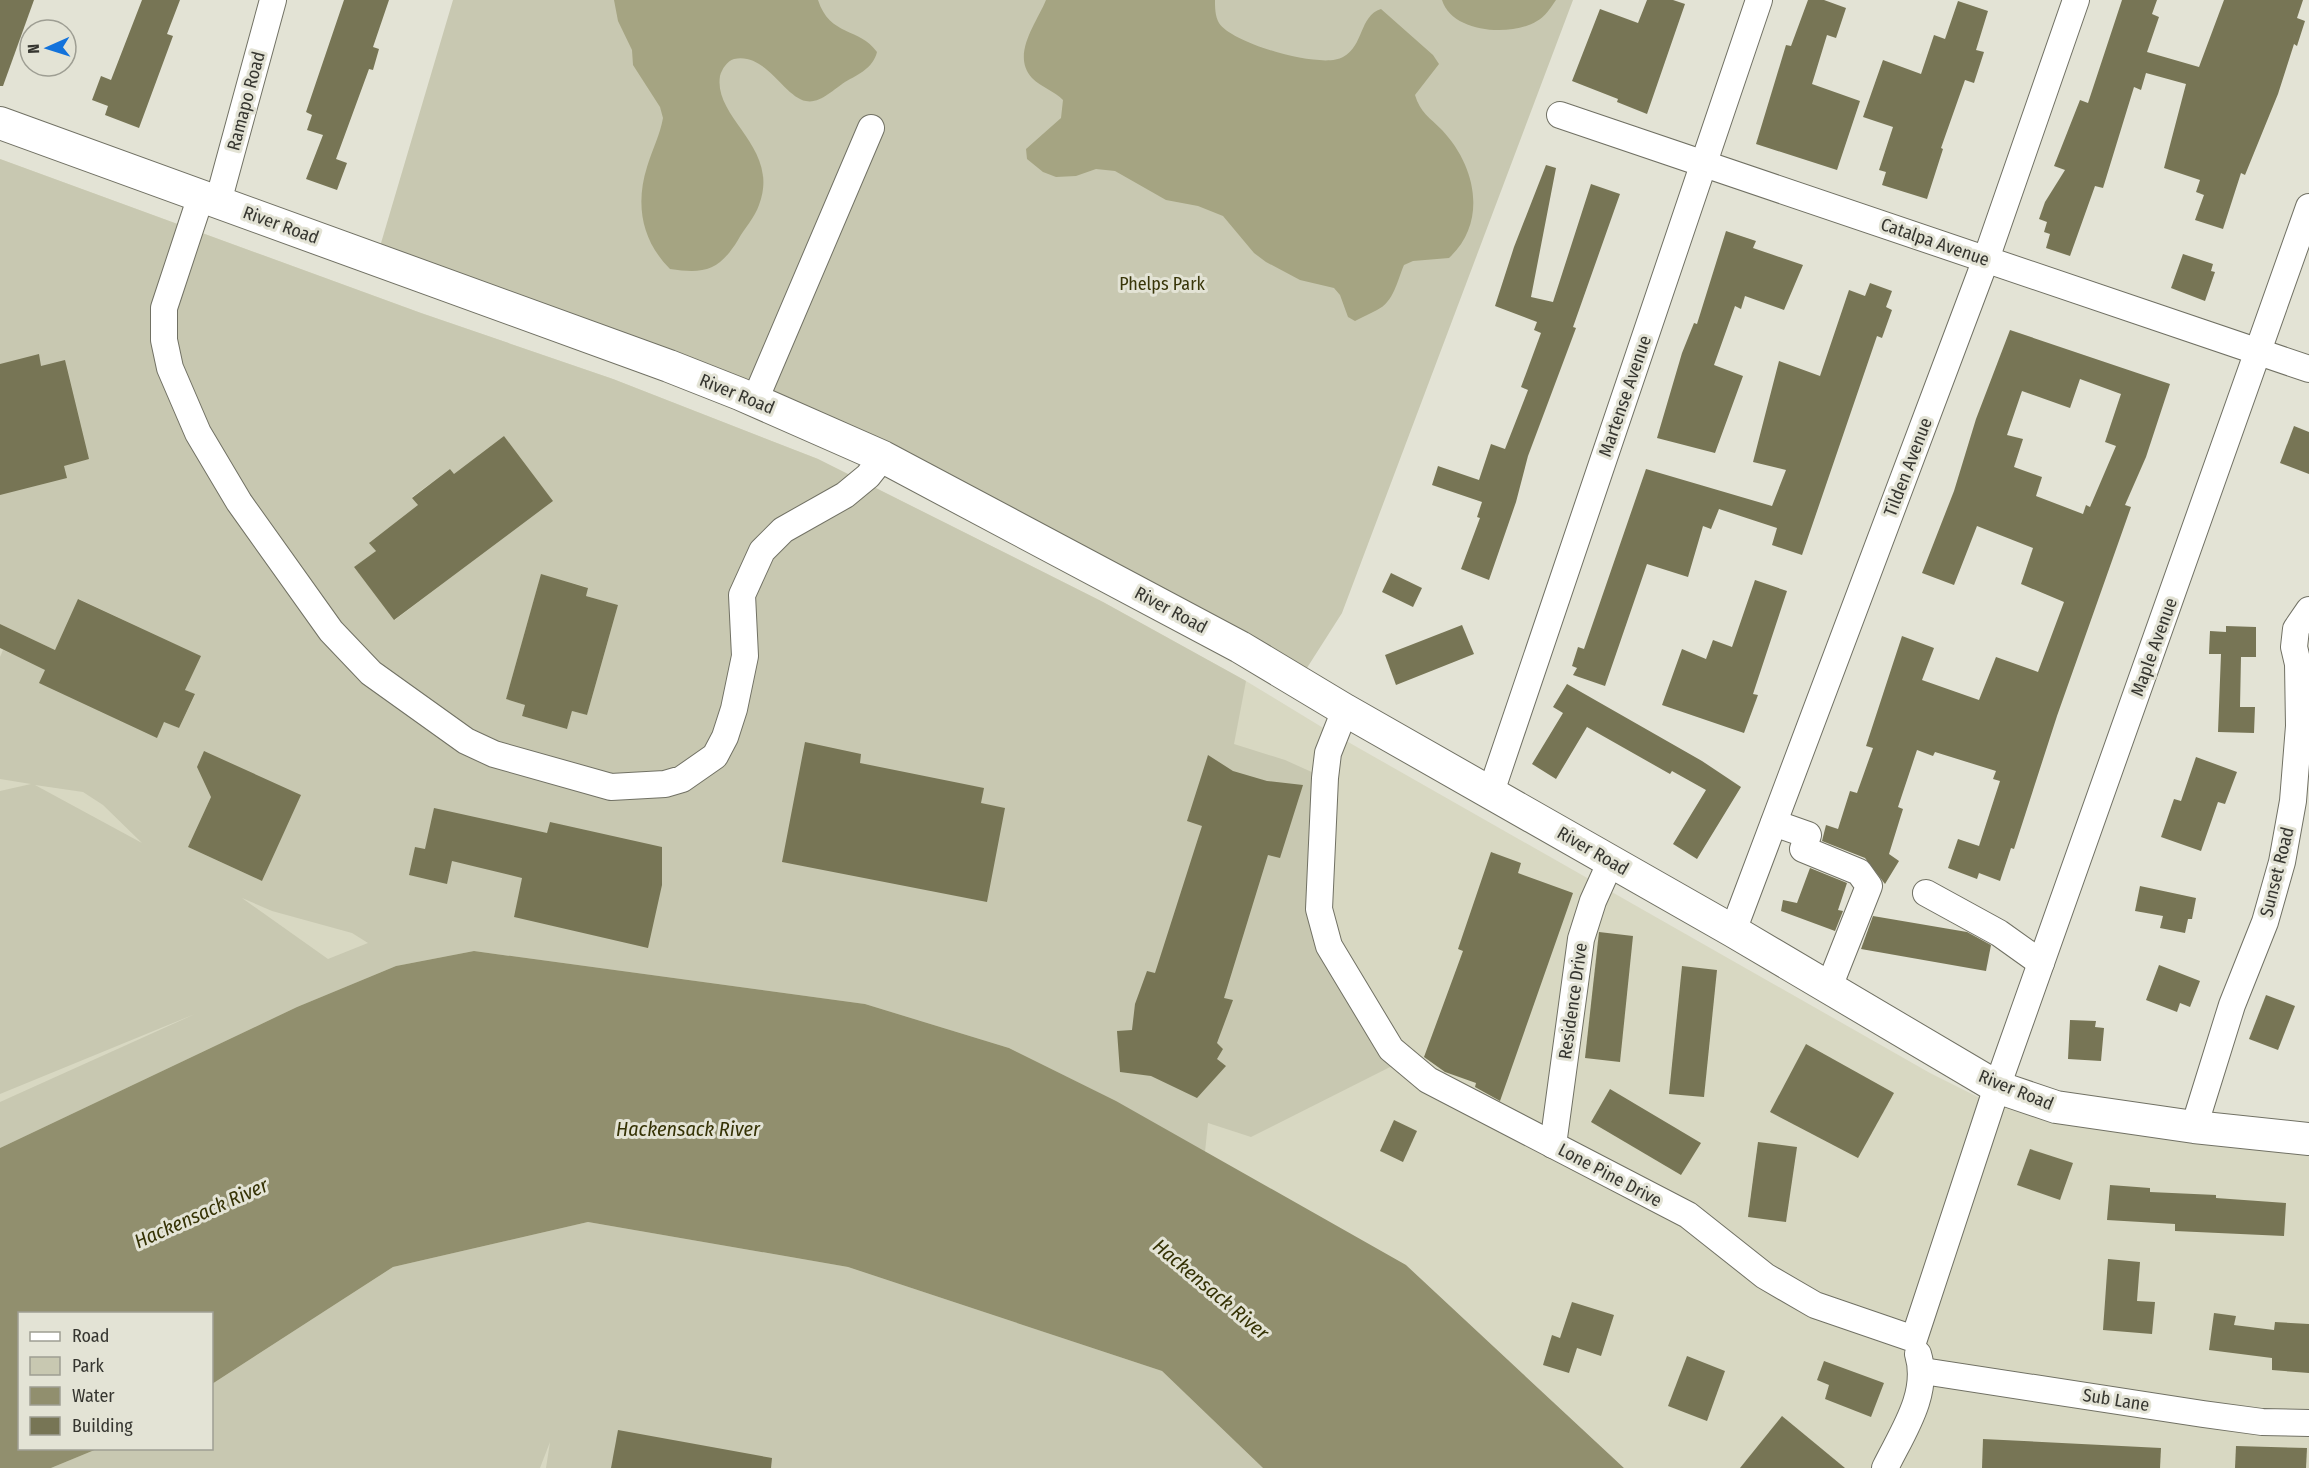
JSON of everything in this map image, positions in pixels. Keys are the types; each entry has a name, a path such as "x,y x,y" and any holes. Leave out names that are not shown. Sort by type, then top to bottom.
{"main road":[{"name":"River Road","path":"0,123 755,400 883,457 1240,647 1345,710 1734,931 1932,1050 1997,1086 2056,1107 2194,1127 2309,1139"}],"street":[{"name":"Ramapo Road","path":"273,0 209,199 164,308 164,340 170,368 198,433 216,467 307,599 332,631 371,673 466,741 494,754 611,787 651,786 682,779 715,756 725,737 734,709 745,656 742,595 762,551 783,530 845,495 868,476 883,457"},
{"name":"Martense Avenue","path":"1491,792 1759,0"},
{"name":"Tilden Avenue","path":"1734,931 1986,260 2076,0"},
{"name":"Catalpa Avenue","path":"1560,116 2309,369"},
{"path":"755,400 871,128"},
{"name":"Maple Avenue","path":"1997,1086 2309,207"},
{"name":"Sunset Road","path":"2194,1127 2232,1005 2265,922 2282,862 2293,801 2299,726 2298,664 2294,647 2296,629 2309,610"},
{"name":"Lone Pine Drive","path":"1345,710 1328,753 1323,788 1319,909 1329,946 1391,1049 1428,1080 1688,1215 1765,1276 1815,1305 1914,1339"},
{"path":"1774,823 1808,835 1803,849 1859,872 1869,886 1829,987"},
{"name":"Residence Drive","path":"1553,1145 1581,939 1593,901 1611,861"},
{"path":"1926,893 1999,933 2041,963"},
{"path":"1885,1468 1919,1396 1923,1371 1914,1339 1997,1086"},
{"name":"Sub Lane","path":"1923,1371 2262,1422 2309,1423"}],"shaded area":[{"path":"614,0 818,0 823,12 830,20 870,44 877,52 865,70 827,95 811,101 798,98 756,62 734,59 725,66 720,76 721,92 726,106 754,150 761,166 763,185 759,205 752,218 731,250 710,268 692,271 670,269 660,258 647,234 642,209 643,181 663,118 660,107 633,65 632,50 618,21"},
{"path":"1046,0 1215,0 1219,23 1240,39 1278,52 1316,60 1332,60 1350,52 1369,18 1381,9 1433,55 1439,64 1415,95 1423,110 1454,144 1469,177 1473,194 1473,211 1469,228 1461,244 1449,258 1413,261 1404,265 1387,302 1355,321 1348,317 1340,295 1334,288 1300,280 1266,262 1254,253 1223,216 1198,206 1166,200 1115,171 1096,169 1076,176 1056,177 1043,172 1027,159 1026,149 1061,118 1063,100 1032,78 1026,69 1024,59 1027,39"},
{"path":"1442,0 1556,0 1537,21 1513,29 1498,30 1484,29 1457,19 1448,11"},
{"path":"0,159 421,313 613,379 818,459 1103,602 1246,681 1320,726 1930,1073 1984,1100 2309,1138 2309,1468 1624,1468 1406,1265 1302,1468 0,1468"}],"green space":[{"name":"Phelps Park","path":"453,0 1573,0 1342,613 1298,682 999,519 376,260"},
{"path":"0,159 421,313 613,379 818,459 1103,602 1246,681 1234,744 1285,760 1325,778 1319,909 1404,1060 1251,1137 1208,1123 1205,1152 1109,1098 1009,1048 865,1004 474,951 396,966 297,1007 0,1148 0,1102 195,1014 0,1094 0,791 31,784 0,779 0,657 3,650 179,728 195,695 185,690 200,656 79,599 55,650 0,624","holes":["504,436 552,500 395,620 354,567 376,551 370,542 390,527 424,513 412,497 450,469 460,482 480,454","541,575 587,587 586,596 618,605 587,715 572,711 567,729 522,716 525,705 506,699","35,785 83,792 103,805 142,843","300,795 262,881 188,847 211,797","242,898 272,911 352,933 368,943 328,959"]},
{"path":"588,1222 848,1267 1162,1371 1263,1468 546,1468 550,1442 540,1468 51,1468 95,1450 213,1450 213,1383 393,1267"}],"water":[{"name":"Hackensack River","path":"474,951 865,1004 1009,1048 1116,1101 1406,1265 1624,1468 1263,1468 1162,1371 848,1267 588,1222 393,1267 213,1383 213,1312 18,1312 18,1450 95,1450 51,1468 0,1468 0,1148 297,1007 396,966"}],"building":[{"path":"0,0 34,0 28,18 18,18 18,44 3,86 0,86"},
{"path":"142,0 180,0 167,34 173,36 139,128 105,115 108,106 92,100 101,76 111,80"},
{"path":"344,0 389,0 373,47 379,49 373,70 369,69 336,159 347,163 337,190 306,179 323,135 307,130 312,115 306,112"},
{"path":"1647,0 1673,0 1685,4 1647,114 1617,102 1618,99 1572,81 1600,9 1638,23"},
{"path":"1808,0 1824,0 1846,8 1836,38 1827,35 1812,84 1860,101 1837,170 1756,144 1786,45 1791,46"},
{"path":"2122,0 2157,0 2152,14 2159,17 2147,52 2199,67 2224,0 2303,0 2297,18 2305,21 2297,46 2294,44 2278,94 2245,175 2241,173 2223,229 2195,220 2204,195 2196,192 2200,180 2164,168 2186,84 2146,73 2141,90 2134,87 2103,188 2095,186 2070,256 2046,248 2050,234 2044,232 2047,222 2039,219 2045,202 2065,170 2054,166 2080,100 2088,103"},
{"path":"1958,1 1988,11 1976,50 1984,52 1974,83 1965,80 1941,148 1943,149 1927,199 1882,185 1886,172 1879,170 1893,127 1863,117 1883,60 1921,74 1934,35 1945,39"},
{"path":"1546,165 1556,168 1531,297 1553,302 1591,184 1620,194 1573,327 1576,328 1528,456 1516,502 1489,580 1461,569 1480,518 1477,517 1482,502 1432,485 1438,466 1479,480 1491,444 1505,449 1528,390 1521,387 1541,333 1534,330 1537,322 1495,306 1514,247"},
{"path":"1726,231 1756,241 1753,248 1803,265 1784,310 1745,296 1741,309 1735,306 1714,365 1743,376 1715,453 1657,438 1682,353 1694,323 1697,324"},
{"path":"2183,254 2213,264 2211,271 2215,272 2205,301 2171,288"},
{"path":"1870,283 1892,291 1886,307 1892,310 1882,338 1877,336 1802,555 1772,545 1777,528 1719,509 1711,529 1703,526 1688,577 1647,564 1605,686 1573,675 1577,668 1572,666 1578,647 1584,649 1646,469 1772,506 1786,470 1753,462 1779,361 1820,376 1849,290 1865,296"},
{"path":"2010,330 2170,384 2146,457 2125,505 2131,507 2057,716 2014,849 2011,848 2000,881 1979,873 1977,879 1948,868 1958,839 1979,846 2000,781 1993,779 1996,771 1935,752 1933,756 1917,750 1898,807 1903,809 1889,854 1899,861 1885,884 1865,858 1822,841 1826,825 1838,829 1850,791 1857,793 1873,748 1866,746 1902,636 1934,648 1922,680 1979,700 1996,657 2038,672 2064,602 2021,584 2033,548 1977,526 1954,585 1922,573 1954,491 1976,419","holes":["2080,379 2121,394 2105,442 2116,446 2090,507 2086,505 2083,514 2036,496 2042,477 2014,467 2023,439 2007,435 2022,391 2070,408"]},
{"path":"39,354 41,366 65,360 89,459 64,466 67,478 0,495 0,364"},
{"path":"2294,426 2309,432 2309,474 2280,463"},
{"path":"504,436 553,501 394,620 354,567 376,551 369,543 418,505 412,498 450,469 454,474"},
{"path":"1391,573 1422,588 1413,607 1382,592"},
{"path":"541,574 588,588 586,596 618,605 587,715 572,711 567,729 522,716 525,705 506,699"},
{"path":"1755,580 1787,591 1753,694 1758,695 1744,733 1662,705 1682,649 1706,659 1713,640 1732,647"},
{"path":"78,599 201,656 185,690 195,694 179,728 164,722 157,738 39,683 45,670 0,648 0,624 55,650"},
{"path":"1462,625 1474,654 1396,685 1385,655"},
{"path":"2226,626 2256,627 2256,657 2241,657 2240,707 2255,707 2254,733 2218,732 2221,654 2209,654 2210,631 2226,632"},
{"path":"1567,684 1702,761 1741,787 1697,859 1673,844 1706,790 1672,771 1670,774 1587,727 1556,779 1532,764 1563,713 1553,707"},
{"path":"805,742 861,754 860,763 984,788 981,803 1005,808 987,902 782,862"},
{"path":"204,751 301,795 262,881 188,847 211,797 197,767"},
{"path":"1208,755 1233,771 1267,781 1303,785 1280,858 1268,855 1224,998 1233,1000 1217,1043 1223,1049 1217,1059 1226,1066 1197,1098 1151,1076 1120,1072 1117,1031 1132,1030 1135,1004 1147,971 1155,973 1202,826 1187,821"},
{"path":"2196,757 2237,772 2225,804 2218,802 2201,851 2161,837 2174,799 2181,801"},
{"path":"434,808 547,833 550,822 662,847 662,885 648,948 514,917 522,878 452,861 447,884 409,875 415,847 425,849"},
{"path":"1491,852 1521,863 1518,873 1573,893 1500,1101 1475,1087 1476,1083 1445,1072 1424,1057 1463,951 1458,949"},
{"path":"1810,868 1847,883 1838,910 1843,911 1835,931 1781,911 1783,900 1797,903"},
{"path":"2140,886 2196,898 2192,919 2188,919 2185,933 2160,928 2163,916 2135,911"},
{"path":"1873,916 1967,932 1991,945 1986,971 1861,949"},
{"path":"1599,932 1633,936 1620,1062 1585,1058"},
{"path":"2159,965 2200,981 2190,1007 2180,1003 2177,1012 2146,1000"},
{"path":"1682,966 1717,970 1704,1097 1669,1094"},
{"path":"2266,995 2295,1006 2278,1050 2249,1039"},
{"path":"2070,1020 2096,1021 2095,1027 2104,1028 2101,1061 2068,1059"},
{"path":"1806,1044 1894,1093 1858,1158 1770,1112"},
{"path":"1610,1089 1701,1143 1681,1175 1591,1122"},
{"path":"1394,1120 1417,1131 1403,1162 1380,1151"},
{"path":"1758,1142 1797,1147 1786,1222 1748,1217"},
{"path":"2030,1149 2073,1163 2060,1200 2017,1185"},
{"path":"2110,1185 2150,1188 2150,1192 2216,1195 2216,1198 2286,1203 2284,1236 2175,1231 2175,1224 2107,1220"},
{"path":"2108,1259 2140,1262 2137,1301 2155,1302 2152,1334 2103,1330"},
{"path":"1572,1302 1614,1315 1601,1356 1577,1348 1569,1373 1543,1365 1552,1335 1560,1338"},
{"path":"2214,1313 2236,1316 2234,1325 2274,1330 2275,1322 2309,1324 2309,1373 2272,1370 2272,1358 2209,1350"},
{"path":"1687,1356 1725,1371 1707,1421 1668,1406"},
{"path":"1824,1361 1884,1383 1871,1417 1825,1399 1829,1385 1817,1380"},
{"path":"1782,1416 1845,1468 1740,1468"},
{"path":"618,1430 772,1458 771,1468 611,1468"},
{"path":"1983,1439 2161,1448 2160,1468 1982,1468"},
{"path":"2236,1446 2307,1448 2306,1468 2235,1468"}]}
